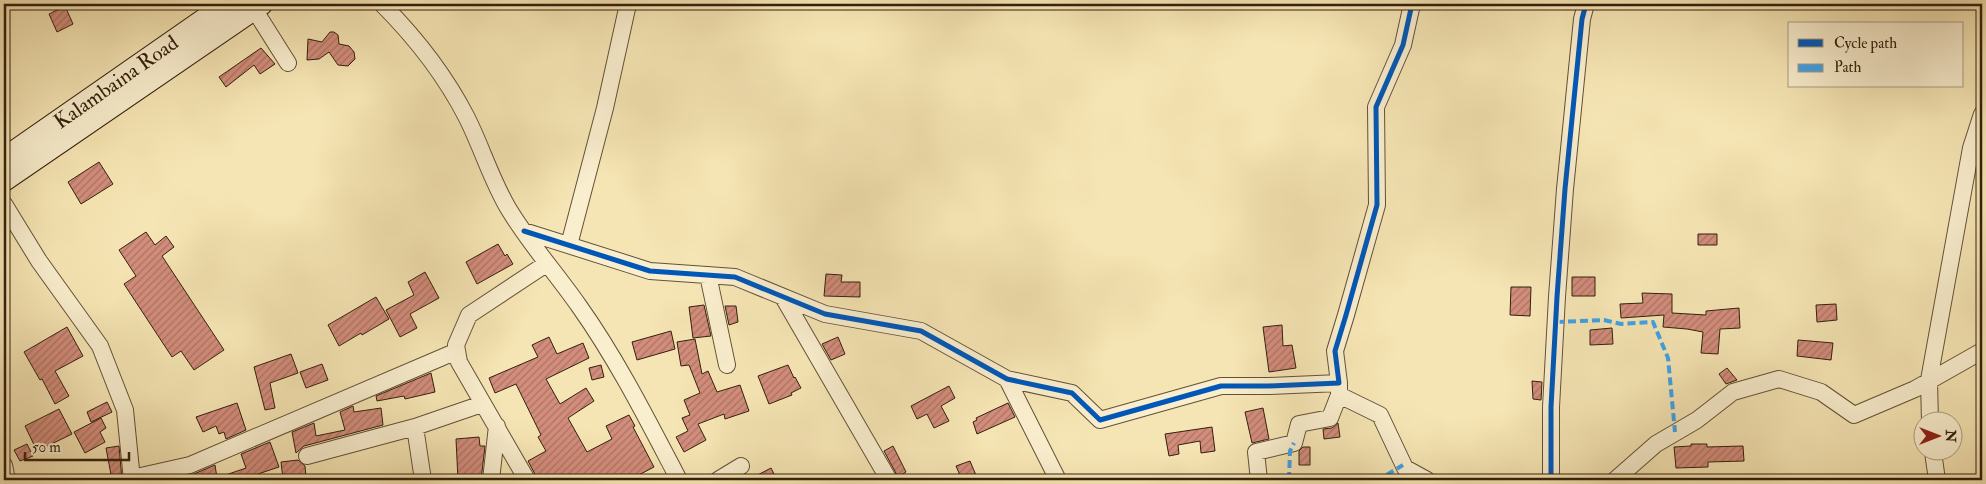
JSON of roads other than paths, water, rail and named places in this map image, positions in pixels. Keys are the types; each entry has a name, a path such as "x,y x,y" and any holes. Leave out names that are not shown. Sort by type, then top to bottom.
{"main road":[{"name":"Kalambaina Road","path":"4,159 227,4"},
{"path":"4,180 257,6"}],"street":[{"path":"382,4 430,56 451,88 468,120 496,186 546,264 580,307 633,391 679,480"},
{"path":"569,245 605,108 628,4"},
{"path":"1259,480 1256,452 1294,443 1299,424 1330,418 1339,389 1334,351 1346,316 1376,205 1376,107 1403,45 1412,4"},
{"path":"1551,480 1551,407 1563,209 1582,19 1586,4"},
{"path":"257,6 288,63"},
{"path":"1930,412 1929,380 1970,148 1982,114"},
{"path":"4,204 39,261 100,346 125,410 132,479 190,465 457,350"},
{"path":"524,231 650,271 735,277 825,314 921,331 1007,379 1072,393 1100,420 1221,386 1339,389 1380,416 1405,468 1427,480"},
{"path":"527,480 459,362 456,345 469,315 546,264"},
{"path":"708,274 727,365"},
{"path":"784,297 889,480"},
{"path":"1615,480 1656,444 1697,420 1733,392 1778,379 1821,392 1854,416 1982,352"},
{"path":"1007,379 1058,480"},
{"path":"306,456 415,427 482,404"},
{"path":"491,480 497,426"},
{"path":"415,427 423,480"},
{"path":"1934,462 1937,480"},
{"path":"4,464 7,480"},
{"path":"718,480 741,466"}]}
